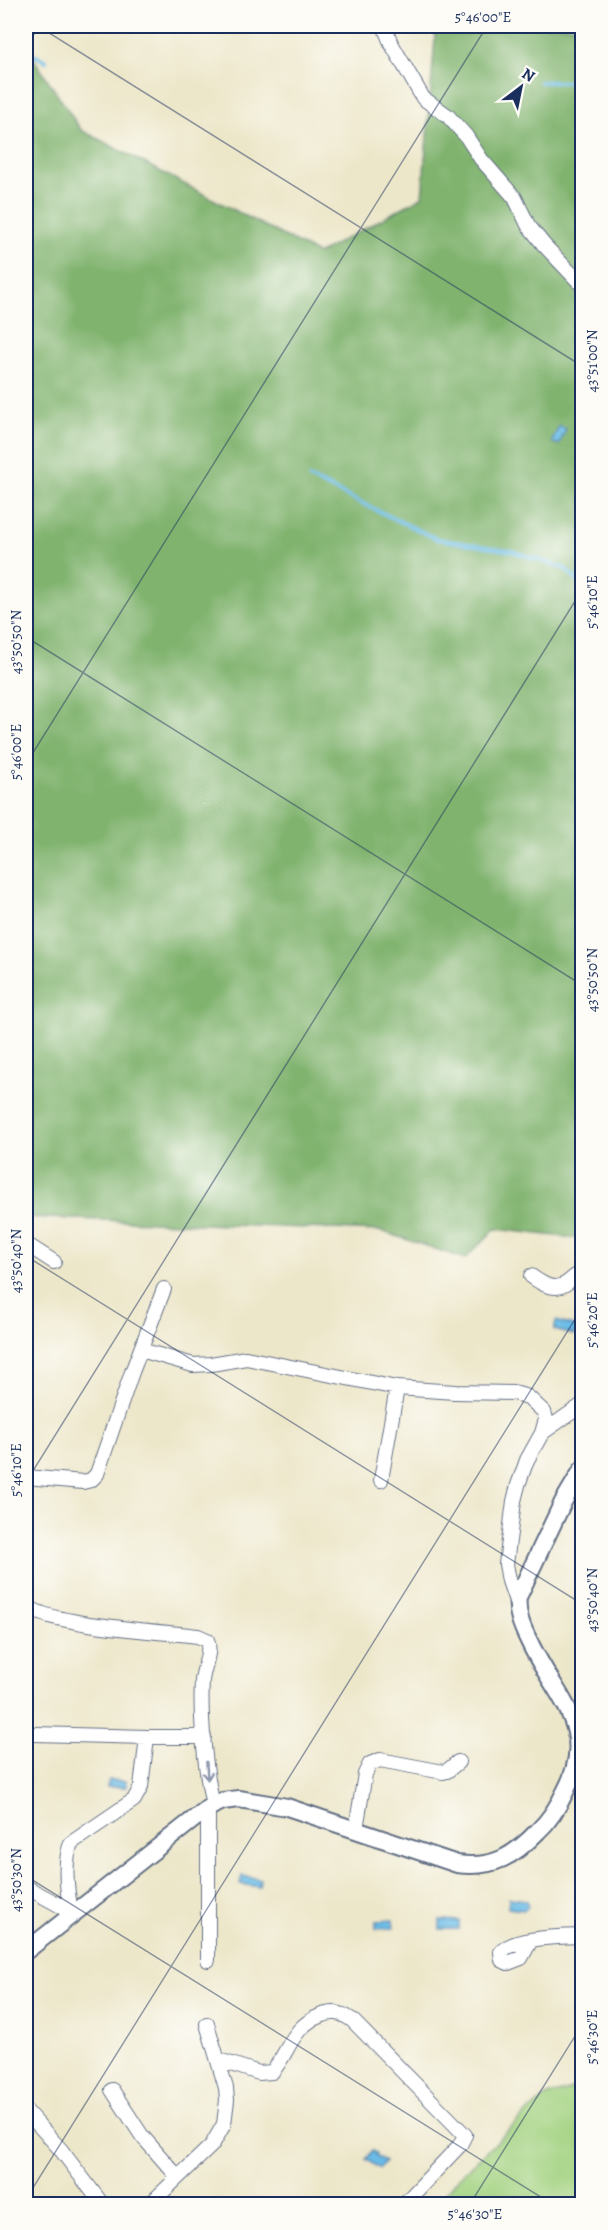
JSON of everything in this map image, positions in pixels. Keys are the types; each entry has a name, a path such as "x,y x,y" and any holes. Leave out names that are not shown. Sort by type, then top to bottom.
{"street":[{"path":"384,26 391,44 423,98 448,116 466,136 481,159 515,198 528,225 582,285"},
{"path":"26,1244 54,1262"},
{"path":"531,1276 540,1283 556,1287 582,1273"},
{"path":"26,1477 83,1482 94,1478 101,1466 164,1289"},
{"path":"26,1951 66,1905 211,1807 230,1800 256,1800 298,1809 458,1864 479,1866 495,1863 514,1852 547,1821 564,1794 579,1756 575,1724 523,1628 508,1581 506,1564 514,1501 527,1460 542,1433 546,1415 538,1405 528,1397 502,1392 397,1388 246,1358 193,1365 141,1350"},
{"path":"381,1480 397,1388"},
{"path":"542,1433 582,1405"},
{"path":"517,1604 524,1582 548,1531 582,1470"},
{"path":"26,1606 39,1614 52,1617 120,1629 198,1636 207,1640 209,1648 202,1681 204,1737 211,1807 208,1960"},
{"path":"34,1734 204,1737"},
{"path":"66,1905 68,1853 72,1843 134,1800 141,1787 147,1737"},
{"path":"356,1829 365,1774 369,1764 380,1760 443,1772 458,1762"},
{"path":"26,1887 66,1905"},
{"path":"531,1940 582,1936"},
{"path":"219,2060 259,2073 272,2073 307,2021 332,2012 352,2019 465,2135 460,2145 404,2205"},
{"path":"150,2205 177,2176 212,2145 224,2124 227,2100 219,2060 207,2024"},
{"path":"112,2090 142,2136 177,2176"},
{"path":"26,2111 61,2150 102,2205"}],"green space":[{"path":"436,26 582,26 582,1239 495,1229 465,1259 381,1231 26,1217 26,47 81,130 318,254 422,197"},
{"path":"582,2086 582,2204 436,2204 458,2178 530,2110 548,2096"}],"water":[{"path":"559,426 566,429 559,445 552,442"},
{"path":"556,1321 577,1327 574,1335 554,1330"},
{"path":"109,1780 126,1781 126,1787 107,1787"},
{"path":"242,1876 260,1879 259,1887 240,1884"},
{"path":"509,1898 526,1900 528,1906 525,1910 508,1908"},
{"path":"393,1920 394,1928 376,1929 376,1921"},
{"path":"440,1920 459,1921 459,1929 440,1929"},
{"path":"372,2151 385,2162 380,2169 366,2159"}],"waterway":[{"path":"26,51 46,61"},
{"path":"540,82 582,82"},
{"path":"309,478 437,539 512,551 566,569 582,586"}]}
